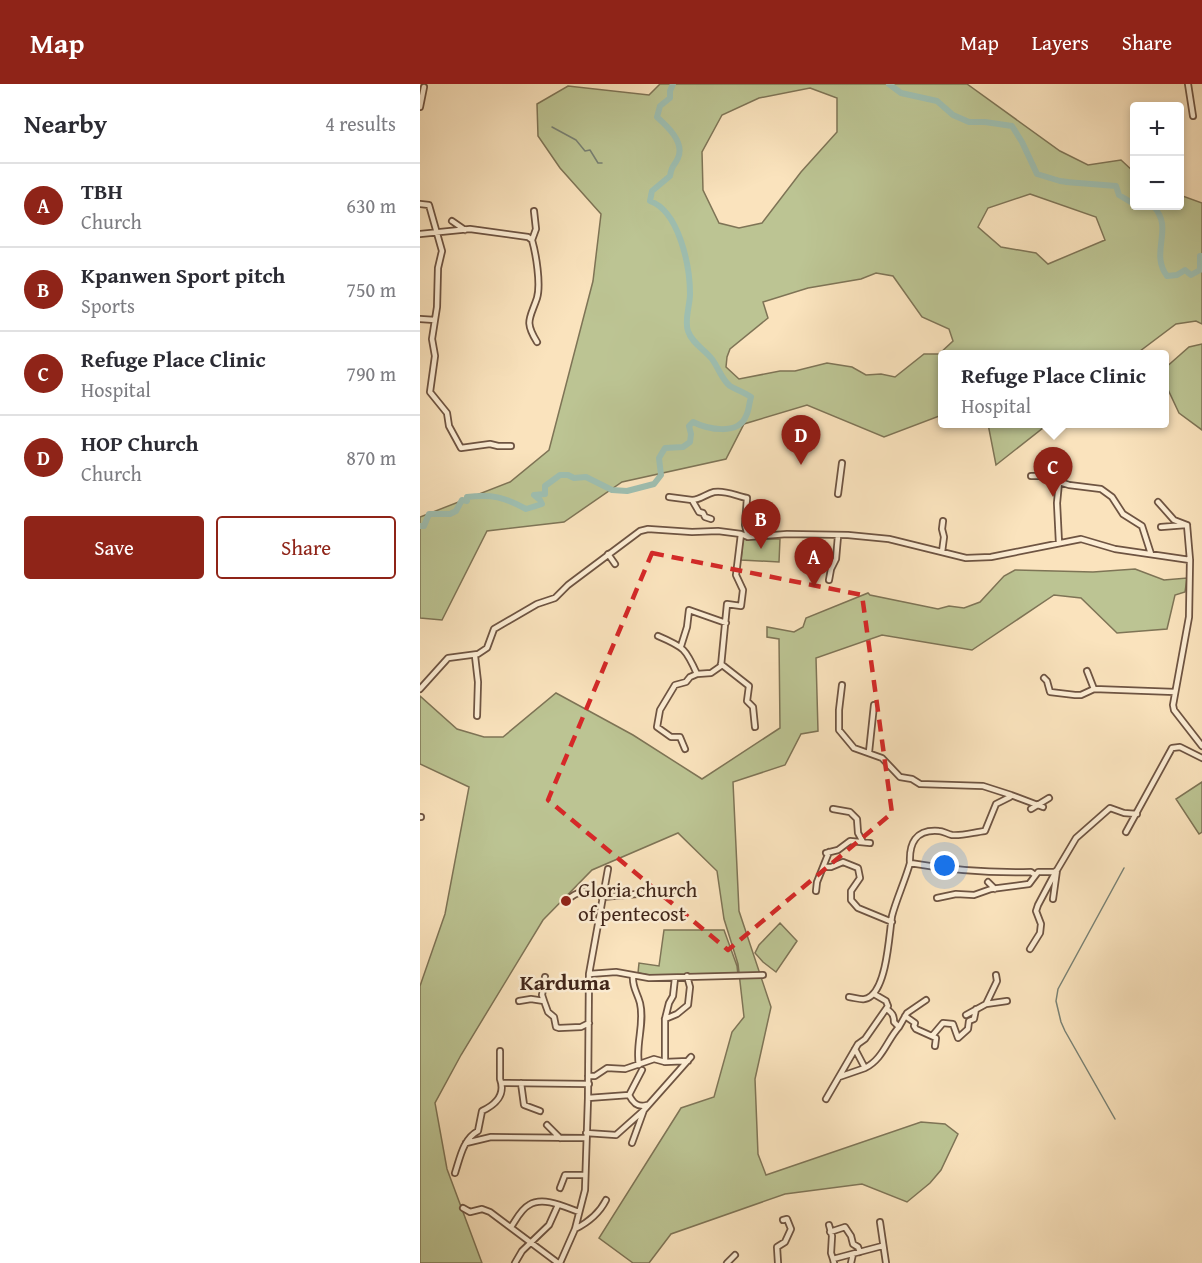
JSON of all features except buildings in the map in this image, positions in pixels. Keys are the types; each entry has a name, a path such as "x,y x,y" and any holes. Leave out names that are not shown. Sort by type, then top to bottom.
{"street":[{"path":"1188,84 1193,116"},
{"path":"420,107 424,87"},
{"path":"420,204 429,205 442,251 438,268 432,339 434,367 430,392 447,413 449,426 461,448 490,444 511,446"},
{"path":"534,211 536,229 532,240 538,283 537,298 528,321 529,329 537,342"},
{"path":"453,221 465,230"},
{"path":"420,234 465,230 528,237 532,240"},
{"path":"420,318 435,320"},
{"path":"838,494 842,463"},
{"path":"1030,476 1041,476 1059,482 1104,490 1124,514 1142,526 1150,554"},
{"path":"1059,482 1057,503 1059,543"},
{"path":"669,497 692,500 717,492 732,493 747,498 748,537"},
{"path":"692,500 699,512 711,519"},
{"path":"1158,502 1174,520 1187,525"},
{"path":"942,552 943,521"},
{"path":"1161,527 1187,525"},
{"path":"1187,525 1190,560 1189,617 1175,692 1174,710 1202,746"},
{"path":"420,689 448,658 475,656 487,648 494,628 537,604 555,598 608,554 640,531 648,529 741,534 748,537 787,534 889,538 966,558 991,557 1081,539 1115,549 1190,560"},
{"path":"685,749 680,737 671,737 657,727 660,710 675,685 686,682 697,674 711,673 721,664 727,604 741,606 743,590 736,575 741,534"},
{"path":"829,580 836,559 838,536"},
{"path":"608,554 615,564"},
{"path":"681,646 689,610 726,623"},
{"path":"658,636 681,646 690,658 697,674"},
{"path":"475,656 478,682 477,716"},
{"path":"721,664 749,686 747,700 753,707 755,727"},
{"path":"1087,671 1094,689"},
{"path":"1044,678 1050,692 1075,695 1082,695 1094,689 1175,692"},
{"path":"842,685 839,730 854,748 882,758 900,777 912,778 920,784 983,786 1040,806"},
{"path":"869,752 874,705"},
{"path":"1126,832 1172,748 1180,747 1202,758"},
{"path":"849,997 863,1000 874,994 883,974 892,922 910,863 909,847 914,839 921,834 939,830 952,835 985,831 996,804 1011,795"},
{"path":"1031,809 1040,806 1049,798"},
{"path":"1030,949 1040,933 1041,924 1036,911 1038,905 1076,838 1110,808 1124,813 1137,814"},
{"path":"833,809 850,812 857,819 858,833 863,842"},
{"path":"816,891 827,852 838,850 850,841 870,843"},
{"path":"824,867 843,862 858,868 860,878 851,891 851,900 858,908 892,922"},
{"path":"910,863 938,868 1031,872 1035,875"},
{"path":"463,1208 473,1212 482,1209 511,1227 559,1263 575,1229 585,1190 590,974 608,868"},
{"path":"937,898 956,894 974,895 1029,884 1038,872 1057,870"},
{"path":"1053,899 1057,870"},
{"path":"1015,878 1022,873"},
{"path":"988,882 995,889"},
{"path":"571,897 586,892 597,893 602,897 672,891"},
{"path":"590,974 616,972 649,978 687,976 727,978 763,975"},
{"path":"987,1004 997,981 996,975"},
{"path":"633,976 632,984 640,1002 641,1040 637,1055 640,1068 629,1095 638,1105 642,1107 648,1105"},
{"path":"664,1019 677,1014 688,1005 690,987 687,976"},
{"path":"545,977 542,995 548,1012 554,1017 556,1027 581,1027 589,1023"},
{"path":"665,1062 664,1019 673,996 675,978"},
{"path":"826,1099 858,1044 865,1039 887,1010 886,1001 874,994"},
{"path":"519,1000 544,1001"},
{"path":"839,1077 872,1064 883,1053 905,1016 926,1000"},
{"path":"966,1015 987,1004 1007,1001"},
{"path":"932,1036 943,1023 949,1022 953,1024 958,1038 970,1027 969,1021 974,1018 976,1009"},
{"path":"887,1010 899,1027"},
{"path":"905,1016 915,1023 916,1029 936,1038 935,1046"},
{"path":"855,1049 865,1068"},
{"path":"455,1173 466,1143 472,1134 478,1131 482,1111 500,1099 502,1083 500,1051"},
{"path":"466,1143 491,1137 560,1138 616,1135 644,1110 690,1059 665,1062 654,1059 640,1068 608,1068 595,1076 588,1076"},
{"path":"502,1083 588,1084"},
{"path":"520,1083 524,1105 540,1111"},
{"path":"588,1098 629,1095"},
{"path":"632,1143 644,1110"},
{"path":"547,1125 560,1138"},
{"path":"560,1188 565,1175 585,1175"},
{"path":"575,1229 602,1210 606,1200"},
{"path":"511,1227 526,1206 532,1203 543,1202 579,1212"},
{"path":"515,1263 522,1251 549,1225 558,1205"},
{"path":"778,1263 777,1248 785,1242 791,1229 787,1219 783,1220"},
{"path":"880,1222 886,1263"},
{"path":"829,1225 833,1261 853,1254 859,1249 882,1246"},
{"path":"830,1232 845,1227 853,1244 859,1249"},
{"path":"851,1263 853,1254"},
{"path":"727,1263 735,1255"}],"highlighted area":[{"path":"652,553 862,595 892,813 728,950 548,800"}],"green space":[{"path":"660,84 967,84 1060,151 1088,165 1121,160 1130,168 1130,210 1184,210 1184,196 1202,203 1202,324 1196,321 1176,324 1141,350 943,350 953,341 949,329 922,317 893,276 876,273 861,279 808,288 763,302 768,318 730,349 727,357 726,367 739,379 780,371 795,371 827,363 852,367 866,375 881,374 895,377 924,354 938,354 938,417 884,437 807,405 744,424 726,459 622,482 564,522 487,531 442,620 420,618 420,517 510,482 549,450 593,281 601,214 560,168 538,136 537,104 568,86 649,95","holes":["810,88 837,98 837,132 801,172 762,223 739,228 719,223 703,190 702,152 722,115 759,98","1030,194 1096,217 1105,240 1048,264 1036,253 1001,247 978,227 988,208"]},
{"path":"1202,344 1202,430 1179,413 1169,392 1169,365 1189,347"},
{"path":"989,428 1043,428 996,465"},
{"path":"743,539 780,539 779,562 741,560"},
{"path":"1135,569 1164,580 1187,578 1185,592 1175,595 1167,629 1117,633 1081,598 1054,595 972,650 882,635 816,658 818,731 801,734 785,765 733,782 739,911 771,1007 755,1079 758,1154 766,1175 921,1122 945,1124 958,1134 941,1170 930,1183 907,1202 862,1184 785,1194 671,1234 649,1263 633,1263 599,1238 681,1108 714,1097 732,1032 744,1017 738,964 724,919 717,871 678,833 592,870 543,920 461,1055 435,1103 447,1169 482,1263 420,1263 420,986 445,914 469,787 420,764 420,696 457,729 484,737 503,737 556,693 633,735 702,779 780,728 779,639 767,637 767,627 794,632 803,627 806,618 868,593 938,609 949,606 964,608 980,602 1004,576 1015,570 1093,572"},
{"path":"1202,782 1202,832 1199,834 1176,799"},
{"path":"780,923 797,941 776,972 755,953 759,945"},
{"path":"664,930 724,930 738,975 660,977 638,973 639,963 659,966"}],"waterway":[{"path":"420,526 424,526 429,514 450,514 456,511 462,500 467,501 467,497 498,497 526,509 542,504 534,495 545,494 545,486 560,475 574,478 586,477 612,490 627,491 654,484 661,475 659,458 665,448 683,447 690,442 689,426 693,422 706,427 729,429 742,422 746,416 751,397 727,383 712,359 690,335 687,327 690,298 688,269 681,241 668,216 650,201 652,191 670,176 680,152 674,135 657,117 660,106 670,98 673,84"},
{"path":"889,84 901,93 937,101 953,115 969,122 1012,126 1037,174 1068,182"},
{"path":"552,127 576,140 585,151 590,150 598,163 602,163"},
{"path":"1066,182 1116,186 1119,195 1130,202"},
{"path":"1156,210 1162,223 1160,258 1167,276 1177,275 1185,270 1191,275 1200,270 1200,256 1202,256"},
{"path":"1115,1119 1065,1031 1056,1001 1058,989 1124,868"}],"place":[{"name":"HOP Church","path":"801,465"},
{"name":"Refuge Place Clinic","path":"1053,497"},
{"name":"Kpanwen Sport pitch","path":"761,549"},
{"name":"TBH","path":"814,587"},
{"name":"Gloria church of pentecost","path":"566,901"}],"district":[{"name":"Karduma","path":"565,982"}]}
